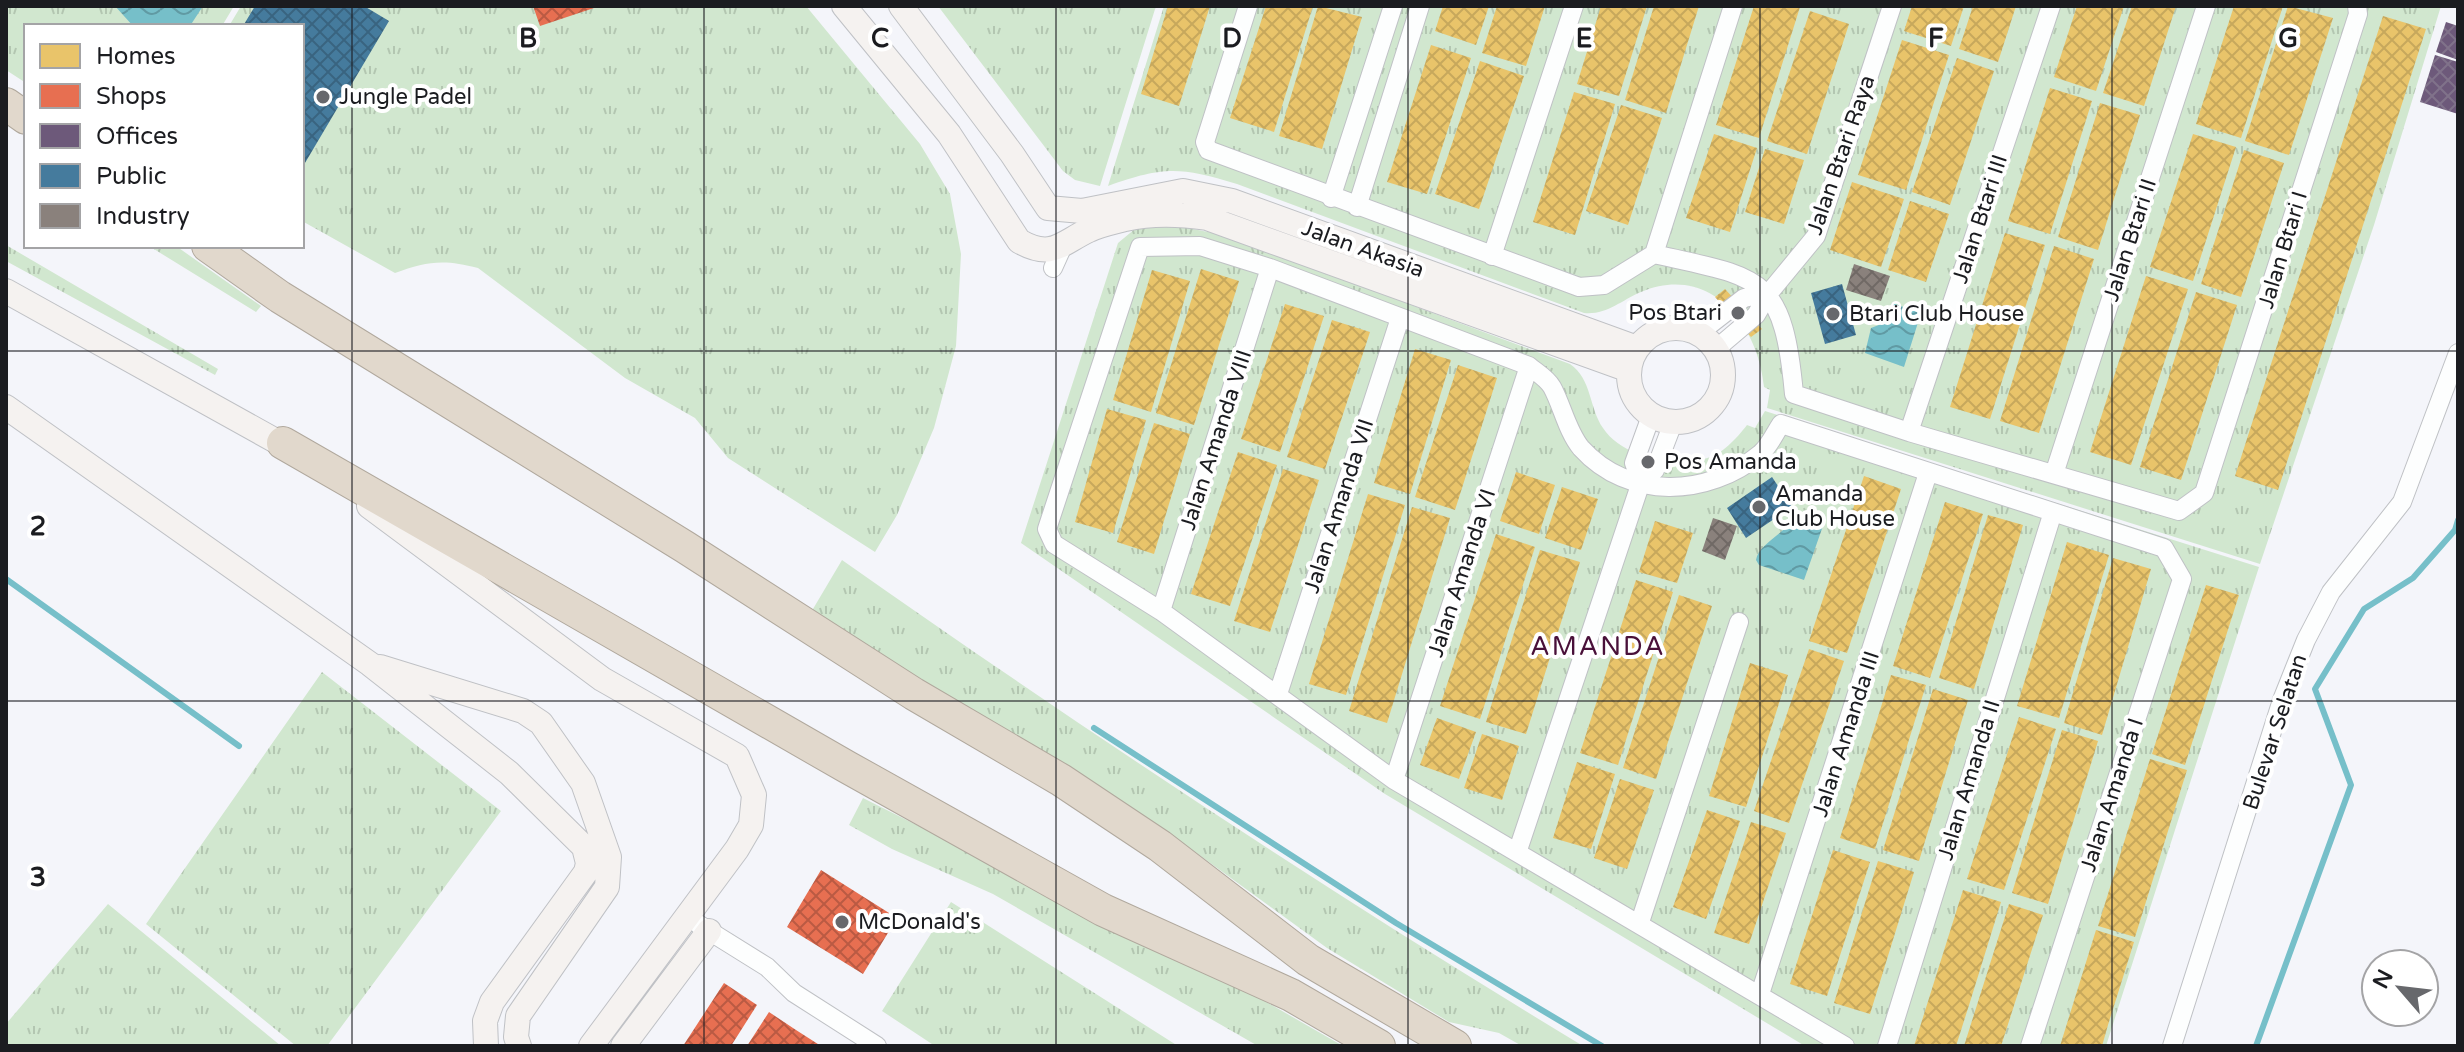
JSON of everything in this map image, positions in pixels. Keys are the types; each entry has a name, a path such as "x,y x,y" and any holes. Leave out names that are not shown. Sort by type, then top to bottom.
{"highway":[{"path":"6,104 24,117"},
{"path":"211,248 280,297 685,547 914,694 1061,780 1160,846 1308,960 1455,1046"},
{"path":"283,443 847,767 1103,910 1291,995 1379,1046"}],"street":[{"path":"844,6 949,134 1017,242"},
{"path":"901,6 1012,154 1048,208"},
{"path":"1248,6 1205,146 1331,198 1579,287 1604,285 1654,254 1733,6"},
{"path":"1331,198 1393,6"},
{"path":"1357,207 1420,6"},
{"path":"1492,256 1574,6"},
{"name":"Jalan Btari Raya","path":"1707,341 1756,315 1769,293 1816,236 1892,6"},
{"name":"Jalan Btari III","path":"1909,432 2051,6"},
{"name":"Jalan Btari II","path":"2054,474 2206,6"},
{"name":"Jalan Btari I","path":"2054,474 2173,511 2194,504 2204,493 2358,14 2357,6"},
{"name":"Jalan Akasia","path":"1085,220 1058,258 1017,242 1048,208 1085,220 1183,191 1232,201 1633,359"},
{"path":"1845,1046 1518,850 1394,780 1161,611 1054,544 1047,529 1136,253 1142,246 1200,246 1270,268 1529,366 1551,384 1581,447 1613,471 1658,488 1694,488 1725,477 1762,453 1781,424 2052,515"},
{"path":"1654,254 1740,273 1769,293 1784,327 1794,394 1909,432 2054,474"},
{"name":"Jalan Amanda VIII","path":"1161,611 1270,268"},
{"path":"6,291 283,443 602,679 737,756 754,795 751,825 688,917 591,1046"},
{"name":"Jalan Amanda VII","path":"1278,694 1400,318"},
{"path":"1665,329 1707,341 1723,371 1723,382 1714,404 1696,418 1662,419 1631,391 1633,359 1654,333 1665,329"},
{"name":"Bulevar Selatan","path":"2172,1046 2282,700 2306,640 2331,592 2402,502 2458,353"},
{"name":"Jalan Amanda VI","path":"1394,780 1529,366"},
{"path":"6,407 370,664 509,773 577,838 587,855 586,872 492,1002 485,1021 486,1046"},
{"path":"1518,850 1641,482 1655,470 1662,419"},
{"name":"Jalan Amanda III","path":"1760,994 1928,473"},
{"name":"Jalan Amanda I","path":"2030,1046 2182,579 2164,548 2052,515"},
{"name":"Jalan Amanda II","path":"1887,1046 2052,515"},
{"path":"1640,922 1739,622"},
{"path":"370,664 532,715 548,732 583,783 605,839 610,873 607,887 518,1016 516,1037 519,1046"},
{"path":"688,917 767,967 794,993 877,1046"},
{"path":"623,1046 709,931"}],"green space":[{"path":"6,6 234,6 223,24 24,24 24,82 6,70"},
{"path":"241,6 806,6 920,144 950,194 961,254 956,346 934,428 897,515 875,552 728,458 695,418 625,378 478,268 436,263 395,273 304,222 304,24 230,24"},
{"path":"938,6 1156,6 1100,186 1075,180 1063,171"},
{"path":"1164,6 2441,6 2374,225 2260,564 1767,408 1770,390 1764,387 1760,364 1741,322 1726,305 1709,293 1688,286 1666,285 1641,292 1607,310 1584,313 1217,178 1172,171 1144,175 1108,186"},
{"path":"1183,227 1223,235 1570,364 1582,378 1603,428 1635,453 1678,461 1711,457 1728,446 1747,425 1755,428 1765,411 2259,567 2106,1046 1805,1046 1385,794 1021,543 1118,243 1136,228"},
{"path":"6,245 218,369 215,375 6,261"},
{"path":"152,248 179,248 261,306 256,312"},
{"path":"842,560 1208,809 1583,1046 1522,1046 1499,1033 1449,1022 1327,948 1180,841 975,722 810,614"},
{"path":"322,672 501,811 327,1046 296,1046 146,924"},
{"path":"863,798 1256,996 1343,1046 1258,1046 993,894 892,849 849,825"},
{"path":"951,902 1178,1046 935,1046 882,1011"},
{"path":"108,904 281,1046 6,1046 6,1024"}],"water":[{"path":"115,6 203,6 191,24 131,24"},
{"path":"1892,303 1921,313 1904,367 1865,353 1871,328 1884,323"},
{"path":"1797,512 1824,523 1804,580 1759,565 1756,560 1763,548 1788,526"}],"building: Homes":[{"path":"1168,6 1210,6 1179,106 1141,94"},
{"path":"1266,6 1313,6 1274,132 1230,118"},
{"path":"1318,6 1362,17 1322,149 1279,136"},
{"path":"1443,6 1489,6 1476,45 1435,31"},
{"path":"1497,6 1545,6 1526,66 1482,53"},
{"path":"1601,6 1647,6 1619,96 1577,84"},
{"path":"1654,6 1699,6 1666,113 1625,100"},
{"path":"1754,6 1800,7 1759,138 1716,125"},
{"path":"1912,6 1964,6 1951,46 1904,31"},
{"path":"1973,6 2016,6 1998,62 1959,49"},
{"path":"2077,6 2124,6 2096,91 2054,77"},
{"path":"2132,6 2176,6 2144,106 2103,93"},
{"path":"2234,6 2283,6 2241,138 2196,124"},
{"path":"2288,6 2333,18 2289,155 2245,141"},
{"path":"1810,11 1849,24 1807,154 1767,141"},
{"path":"2383,16 2426,29 2278,490 2235,476"},
{"path":"1902,40 1949,55 1906,190 1858,175"},
{"path":"1431,45 1471,58 1427,194 1387,182"},
{"path":"1957,58 1994,71 1950,205 1912,192"},
{"path":"1480,61 1524,76 1479,209 1435,194"},
{"path":"2050,88 2092,101 2050,234 2008,221"},
{"path":"1574,92 1615,104 1575,235 1533,222"},
{"path":"2100,103 2140,115 2098,250 2058,237"},
{"path":"1621,105 1662,118 1628,225 1586,211"},
{"path":"1714,134 1757,148 1730,232 1686,218"},
{"path":"2193,134 2236,147 2193,281 2150,267"},
{"path":"1765,149 1804,160 1784,224 1745,212"},
{"path":"2244,150 2284,163 2241,297 2201,284"},
{"path":"1852,182 1904,199 1881,267 1830,250"},
{"path":"1910,201 1949,214 1926,282 1888,270"},
{"path":"2005,233 2045,245 1990,419 1950,407"},
{"path":"2054,246 2094,259 2039,433 2000,421"},
{"path":"1201,269 1239,281 1194,425 1156,413"},
{"path":"1152,270 1190,281 1151,412 1113,400"},
{"path":"2146,276 2188,289 2131,465 2090,452"},
{"name":"Pos Btari","path":"1725,289 1762,329 1751,337 1715,297"},
{"path":"2196,292 2237,305 2181,480 2140,467"},
{"path":"1285,304 1324,316 1280,452 1241,439"},
{"path":"1332,320 1370,332 1325,469 1287,457"},
{"path":"1415,349 1451,360 1410,494 1374,483"},
{"path":"1458,365 1497,378 1455,510 1415,497"},
{"path":"1107,409 1146,420 1113,533 1075,522"},
{"path":"1154,423 1190,434 1154,554 1117,542"},
{"path":"1238,452 1277,465 1230,606 1191,594"},
{"path":"1283,469 1319,480 1270,632 1234,621"},
{"path":"1516,472 1555,485 1539,534 1500,521"},
{"path":"1864,476 1901,489 1847,653 1809,641"},
{"path":"1562,487 1598,499 1581,550 1545,538"},
{"path":"1368,494 1405,505 1346,695 1309,684"},
{"path":"1945,502 1983,514 1930,678 1893,666"},
{"path":"1412,507 1450,518 1387,723 1349,711"},
{"path":"1988,515 2023,525 1974,689 1939,678"},
{"path":"1655,521 1693,533 1677,583 1639,572"},
{"path":"1496,534 1535,547 1480,719 1440,706"},
{"path":"2067,542 2109,555 2059,718 2017,706"},
{"path":"1540,550 1580,562 1526,734 1486,722"},
{"path":"2113,558 2151,569 2102,735 2064,723"},
{"path":"1636,580 1673,592 1618,765 1580,753"},
{"path":"2206,585 2239,595 2185,765 2152,754"},
{"path":"1679,595 1712,606 1656,779 1623,768"},
{"path":"1809,649 1844,661 1789,823 1754,811"},
{"path":"1750,663 1788,675 1746,807 1709,796"},
{"path":"1891,675 1926,685 1875,849 1840,838"},
{"path":"1933,689 1968,700 1919,861 1883,850"},
{"path":"2019,717 2056,729 2004,890 1967,879"},
{"path":"1437,718 1476,732 1459,779 1420,765"},
{"path":"2062,730 2098,741 2048,904 2012,893"},
{"path":"1482,734 1519,746 1502,800 1464,788"},
{"path":"2150,759 2187,770 2135,937 2098,926"},
{"path":"1577,762 1615,774 1591,849 1553,838"},
{"path":"1620,779 1654,790 1627,869 1594,858"},
{"path":"1707,810 1740,821 1706,919 1673,907"},
{"path":"1751,822 1786,833 1749,944 1714,933"},
{"path":"1833,850 1870,862 1827,996 1790,984"},
{"path":"1878,861 1914,872 1870,1014 1834,1003"},
{"path":"1963,890 2001,902 1970,1002 1956,1046 1914,1046"},
{"path":"2009,904 2043,915 2001,1046 1964,1046"},
{"path":"2096,930 2134,942 2102,1046 2060,1046"}],"building: Shops":[{"path":"533,6 597,6 597,7 540,26"},
{"name":"McDonald's","path":"821,870 897,918 863,974 787,927"},
{"path":"724,983 757,1005 731,1046 683,1046"},
{"path":"769,1012 796,1030 821,1046 747,1046"}],"building: Offices":[{"path":"2446,22 2458,26 2458,60 2436,52"},
{"path":"2435,55 2458,62 2458,114 2420,102"}],"building: Public":[{"name":"Jungle Padel","path":"255,6 364,6 389,21 304,165 304,24 244,24"},
{"name":"Btari Club House","path":"1842,284 1856,335 1825,344 1811,293"},
{"name":"Amanda Club House","path":"1772,477 1792,507 1746,538 1727,508"}],"building: Industry":[{"path":"1854,264 1890,276 1881,301 1846,290"},
{"path":"1713,518 1737,526 1725,560 1702,551"}],"waterway":[{"path":"2256,1046 2351,785 2315,689 2364,609 2413,578 2455,530 2458,520"},
{"path":"6,579 239,746"},
{"path":"1094,728 1396,923 1602,1046"}],"place":[{"name":"Jungle Padel","path":"323,97"},
{"name":"Pos Btari","path":"1738,313"},
{"name":"Btari Club House","path":"1833,314"},
{"name":"Pos Amanda","path":"1648,462"},
{"name":"Amanda Club House","path":"1759,507"},
{"name":"McDonald's","path":"842,922"}],"district":[{"name":"AMANDA","path":"1598,646"}]}
